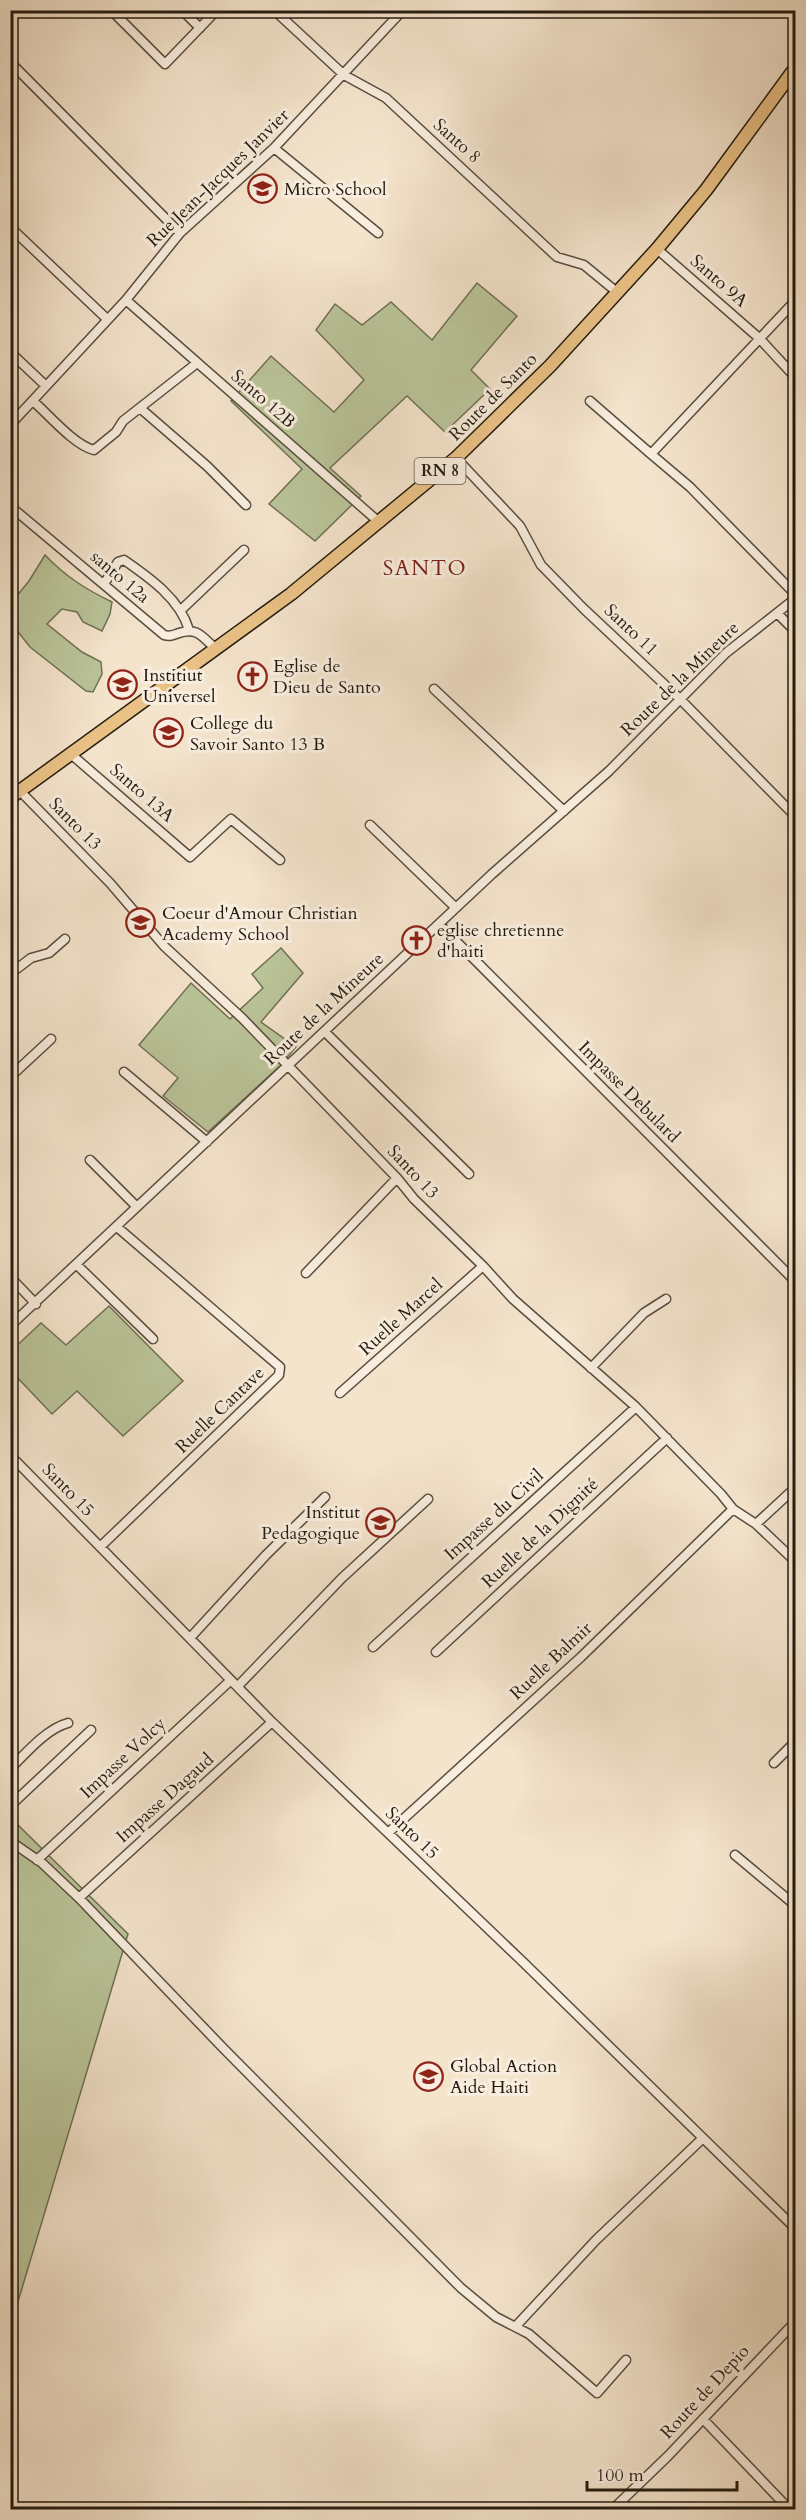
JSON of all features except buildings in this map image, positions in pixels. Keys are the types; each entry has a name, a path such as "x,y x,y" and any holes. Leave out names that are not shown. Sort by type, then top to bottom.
{"main road":[{"name":"Route de Santo","path":"15,795 291,594 380,523 456,458 550,366 657,249 706,190 795,67"}],"street":[{"path":"111,10 165,64 217,10"},
{"path":"182,10 200,28"},
{"name":"Santo 8","path":"274,10 344,75 386,98 557,257 584,265 618,293"},
{"name":"Rue Jean-Jacques Janvier","path":"10,425 126,300 180,233 274,148 403,10"},
{"path":"10,62 180,233"},
{"path":"274,148 378,233"},
{"path":"10,227 107,319"},
{"name":"Santo 9A","path":"657,249 759,338 795,377"},
{"name":"Santo 12B","path":"126,300 380,523"},
{"path":"651,453 795,300"},
{"path":"10,352 46,386"},
{"path":"33,401 75,439 94,450 106,442 123,421 196,363"},
{"path":"590,400 690,487 795,597"},
{"path":"140,408 207,466 246,505"},
{"name":"Santo 11","path":"456,458 520,526 541,565 584,609 681,700 795,817"},
{"name":"santo 12a","path":"10,506 164,635 169,636 189,630"},
{"path":"181,610 243,550"},
{"path":"104,584 118,562 124,560 181,610 189,630 197,632 215,648"},
{"name":"Route de la Mineure","path":"10,1326 439,924 609,771 726,652 795,597"},
{"path":"777,613 795,632"},
{"path":"434,689 564,811"},
{"name":"Santo 13A","path":"72,755 190,856 231,819 280,860"},
{"name":"Santo 13","path":"15,795 110,883 164,946 242,1018 397,1178 414,1199 483,1266 513,1299 636,1407 733,1509 756,1524 795,1562"},
{"path":"370,825 456,909"},
{"name":"Impasse Debulard","path":"439,924 795,1282"},
{"path":"10,974 31,958 49,953 65,939"},
{"path":"325,1032 469,1174"},
{"path":"10,1077 51,1039"},
{"path":"124,1072 207,1142"},
{"path":"90,1160 137,1207"},
{"path":"306,1273 397,1178"},
{"name":"Ruelle Cantave","path":"100,1547 279,1375 280,1371 280,1367 117,1227"},
{"path":"77,1265 153,1340"},
{"name":"Ruelle Marcel","path":"340,1393 483,1266"},
{"path":"10,1277 36,1304"},
{"path":"591,1368 644,1313 666,1299"},
{"name":"Impasse du Civil","path":"373,1647 636,1407"},
{"name":"Ruelle de la Dignité","path":"436,1652 667,1438"},
{"name":"Santo 15","path":"10,1455 272,1722 795,2229"},
{"path":"756,1524 795,1487"},
{"path":"190,1638 266,1555 325,1497"},
{"path":"238,1686 342,1578 428,1498"},
{"name":"Ruelle Balmir","path":"388,1833 581,1657 733,1509"},
{"name":"Impasse Volcy","path":"37,1860 231,1680"},
{"name":"Impasse Dagaud","path":"79,1898 272,1722"},
{"path":"10,1769 34,1745 68,1723"},
{"path":"10,1806 91,1730"},
{"path":"774,1763 795,1741"},
{"path":"10,1841 37,1860 79,1898 225,2050 461,2288 496,2318 529,2334 597,2393 626,2360"},
{"path":"735,1855 795,1906"},
{"path":"516,2326 596,2240 703,2138"},
{"name":"Route de Depio","path":"612,2510 668,2456 795,2320"},
{"path":"703,2419 790,2510"}],"green space":[{"path":"477,283 517,316 471,370 490,389 445,432 407,396 330,468 361,496 315,541 269,504 302,469 231,401 271,356 334,412 364,380 316,330 335,304 362,325 391,302 432,340"},
{"path":"45,555 76,582 112,602 110,614 102,631 83,622 77,612 62,609 47,624 82,652 101,662 102,674 93,692 86,691 30,647 11,623 11,603 29,581"},
{"path":"281,948 303,973 261,1022 296,1047 280,1066 208,1132 163,1096 178,1078 139,1045 191,983 230,1019 263,988 252,974"},
{"path":"109,1306 183,1381 123,1436 77,1391 52,1414 11,1371 11,1351 41,1323 66,1345"},
{"path":"11,1818 128,1934 11,2325"}],"place":[{"name":"Micro School","path":"263,189"},
{"name":"Eglise de Dieu de Santo","path":"252,676"},
{"name":"Institiut Universel","path":"122,685"},
{"name":"College du Savoir Santo 13 B","path":"169,733"},
{"name":"Coeur d'Amour Christian Academy School","path":"141,923"},
{"name":"eglise chretienne d'haiti","path":"416,940"},
{"name":"Institut Pedagogique","path":"381,1522"},
{"name":"Global Action Aide Haiti","path":"429,2076"}],"district":[{"name":"SANTO","path":"425,568"}]}
